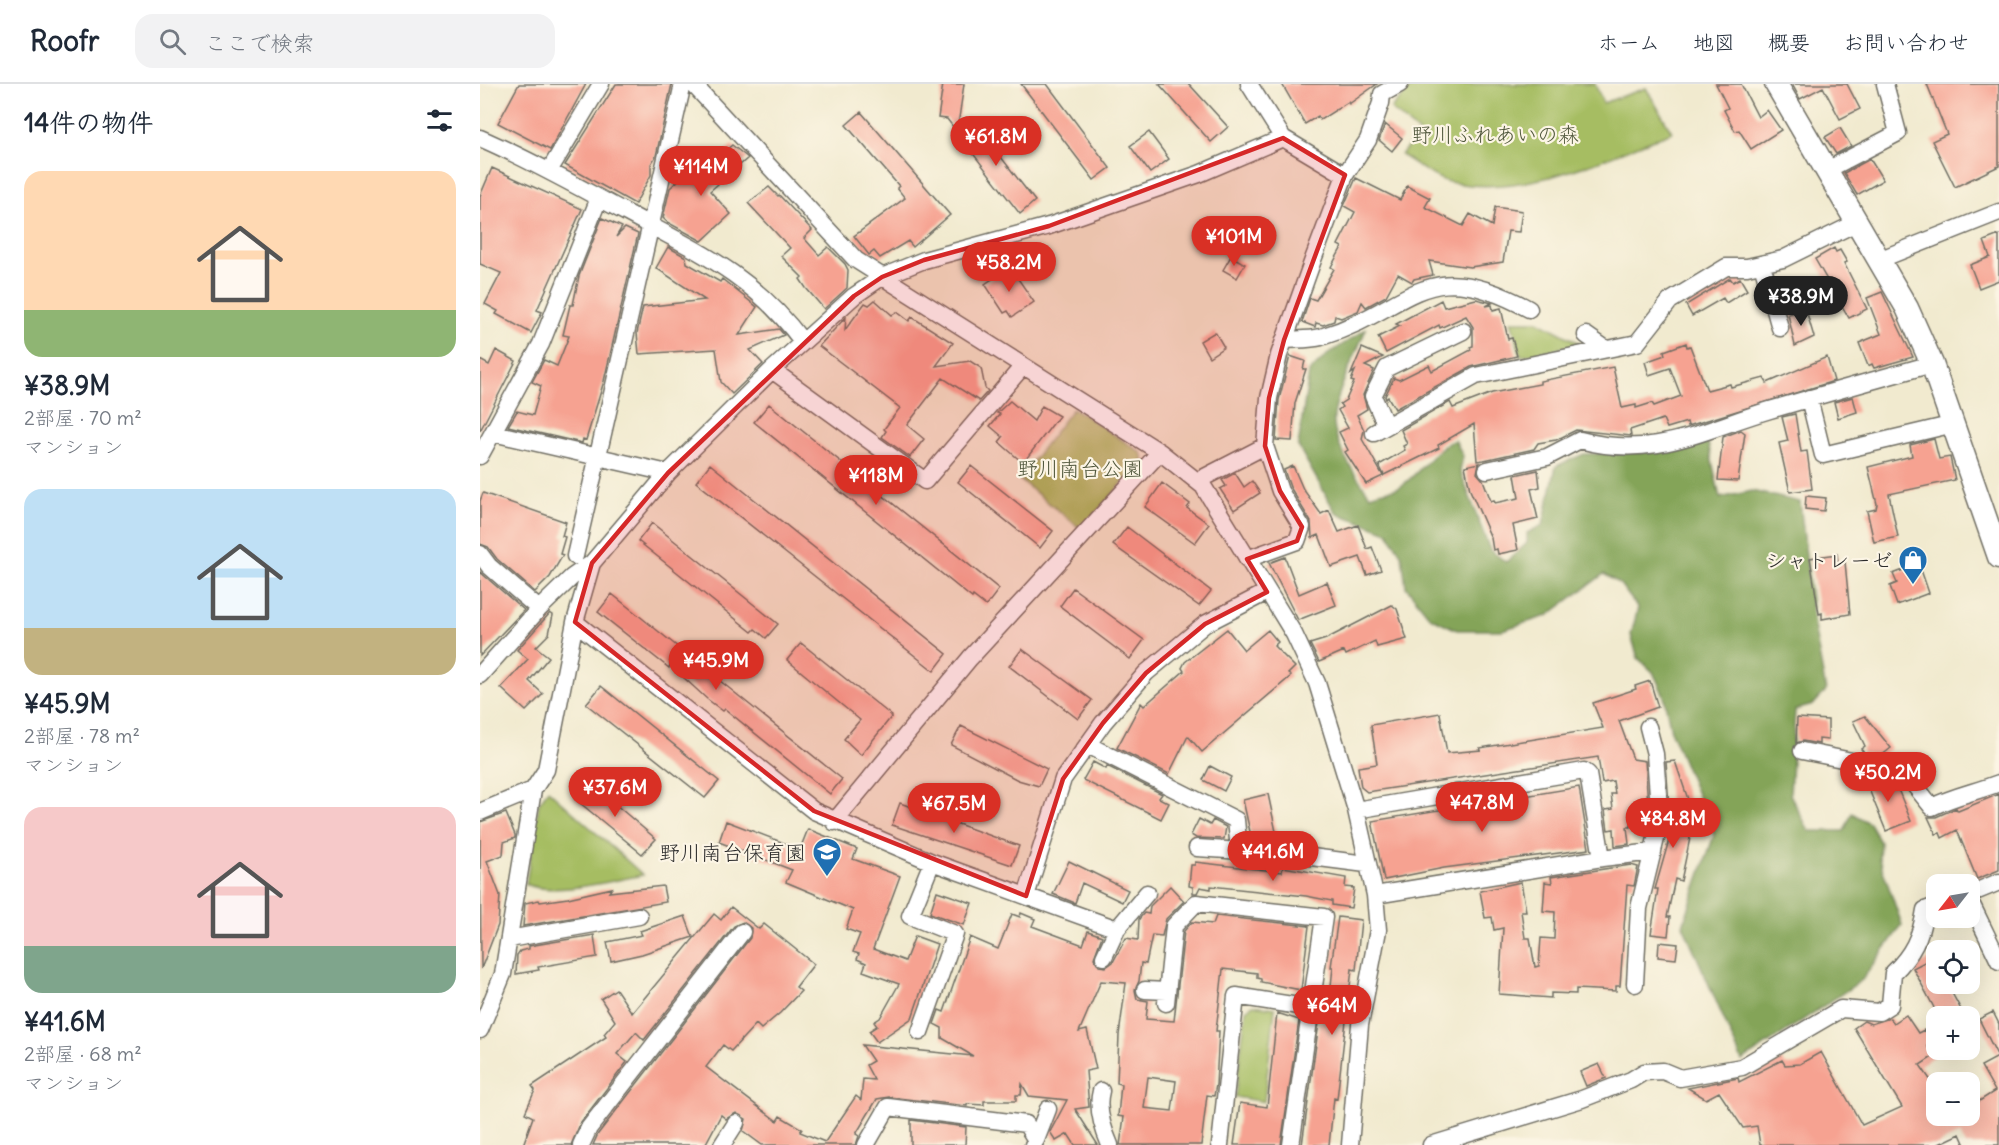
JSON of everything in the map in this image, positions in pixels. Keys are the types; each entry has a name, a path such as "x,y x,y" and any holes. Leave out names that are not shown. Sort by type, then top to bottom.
{"street":[{"path":"549,171 601,84"},
{"path":"575,556 683,84"},
{"path":"693,84 856,260 1160,452 1203,486 1294,634 1317,684 1356,810 1366,864 1375,896 1378,930 1360,1025 1350,1145"},
{"path":"1249,84 1283,138 1345,175"},
{"path":"1247,559 1297,541 1302,527 1280,491 1265,446 1269,398 1284,340 1345,175 1368,140 1382,94 1400,84"},
{"path":"1776,84 1881,259 1907,308 1932,364 1995,526 1999,557"},
{"path":"1827,170 1898,133 1886,84"},
{"path":"480,138 694,246 758,291 802,341"},
{"path":"480,675 539,609 572,577 592,563 668,473 772,370 854,296 882,277 924,260 1049,226 1199,174 1283,138"},
{"path":"480,456 541,344 599,198"},
{"path":"1881,259 1999,212"},
{"path":"1463,331 1387,368 1373,396 1380,429 1476,376 1637,343 1670,300 1726,267 1762,264 1783,259 1858,222"},
{"path":"1762,264 1780,328"},
{"path":"1284,340 1318,338 1342,329 1426,286 1448,283 1482,287 1500,293 1529,309"},
{"path":"1586,335 1606,349"},
{"path":"1487,470 1547,457 1580,440 1598,445 1637,447 1675,442 1735,420 1932,364"},
{"path":"772,370 925,481 1023,366"},
{"path":"1809,398 1823,455 1954,424"},
{"path":"493,433 668,473"},
{"path":"1197,482 1265,446"},
{"path":"834,822 970,658 1160,452"},
{"path":"480,554 489,566 539,609"},
{"path":"480,1030 503,974 533,790 546,770 575,622 592,563"},
{"path":"1026,896 1063,779 1088,745 1146,673 1204,624 1267,592"},
{"path":"575,622 814,811 834,822 932,862 1117,929"},
{"path":"1635,984 1639,908 1660,822 1654,754 1648,727"},
{"path":"1088,745 1236,820 1239,850"},
{"path":"1802,752 1892,769 1908,777 1932,807 1954,795 1972,793 1999,783"},
{"path":"1356,810 1584,771 1588,774 1602,858"},
{"path":"480,812 533,790"},
{"path":"1197,848 1239,850 1366,864"},
{"path":"1375,896 1602,858 1653,852"},
{"path":"920,1032 955,934 910,915 932,862"},
{"path":"1980,890 1999,882"},
{"path":"1104,957 1117,929 1146,893"},
{"path":"1145,990 1167,997 1174,926 1196,903 1324,917 1292,1145"},
{"path":"1431,1145 1582,1099 1644,1072 1663,1071 1680,1078 1742,1067 1841,1009 1879,1012 1890,1005 1893,973 1910,958 1922,930 1926,910"},
{"path":"509,939 639,916"},
{"path":"1980,922 1999,961"},
{"path":"581,1145 589,1128 742,932"},
{"path":"1220,1145 1236,996 1311,1008"},
{"path":"1101,1091 1099,1100 1102,1128 1110,1145"},
{"path":"866,1145 888,1107 1026,1124 1034,1142"},
{"path":"1034,1142 1048,1110"},
{"path":"722,1145 736,1123"}],"highlighted area":[{"path":"1283,138 1345,175 1284,340 1269,398 1265,446 1280,491 1302,527 1297,541 1247,559 1267,592 1205,624 1146,673 1103,723 1063,779 1026,896 814,811 575,622 592,563 618,530 668,473 854,296 882,277 924,260 1049,226"}],"green space":[{"name":"野川ふれあいの森","path":"1413,84 1595,84 1603,103 1646,88 1672,132 1591,164 1535,180 1507,185 1478,186 1449,182 1431,174 1401,155 1419,133 1391,109"},
{"path":"1511,321 1538,321 1581,344 1521,356"},
{"path":"1366,329 1343,384 1334,416 1336,436 1352,468 1370,495 1396,489 1408,481 1447,443 1455,440 1463,456 1460,471 1490,550 1506,562 1527,543 1527,533 1543,525 1556,466 1584,454 1656,452 1707,438 1720,498 1752,491 1800,502 1814,626 1826,691 1813,705 1795,710 1790,794 1809,831 1844,831 1852,813 1869,823 1880,842 1879,859 1902,925 1862,980 1742,1061 1683,925 1714,835 1671,732 1664,696 1653,672 1638,658 1631,635 1638,608 1620,584 1604,574 1547,616 1502,630 1457,630 1430,617 1406,587 1402,556 1388,532 1336,513 1298,446 1309,372 1327,355"},
{"name":"野川南台公園","path":"1073,408 1142,453 1144,460 1081,529 1019,479"},
{"path":"548,790 643,875 567,888 538,888 526,884 539,803"},
{"path":"1253,1005 1275,1008 1264,1102 1235,1097 1246,1010"}],"building":[{"path":"519,84 586,84 550,150 498,123"},
{"path":"616,84 672,84 656,156 651,164 651,175 635,204 565,165"},
{"path":"943,84 964,84 957,132 947,119 938,118"},
{"path":"1021,84 1047,84 1110,168 1094,180"},
{"path":"1159,84 1189,84 1228,127 1211,142"},
{"path":"1282,84 1377,84 1349,104 1348,102 1320,120 1318,116 1305,124"},
{"path":"1716,84 1741,84 1758,117 1767,110 1781,130 1751,149 1739,130 1735,131 1724,110 1728,108"},
{"path":"1792,84 1847,84 1860,109 1840,119 1823,87 1800,99"},
{"path":"1927,84 1999,84 1999,166 1955,187 1932,141 1947,134"},
{"path":"861,112 950,215 913,247 908,241 880,258 874,251 869,255 854,236 905,198 897,188 899,186 846,125"},
{"path":"973,121 1035,201 1020,214 957,133"},
{"path":"1385,124 1402,138 1392,151 1379,140"},
{"path":"1840,128 1851,146 1836,154 1825,137"},
{"path":"1149,132 1169,159 1150,173 1130,146"},
{"path":"732,145 748,158 710,191 731,214 702,241 667,222 663,218 670,188 690,170 696,177"},
{"path":"1870,159 1883,180 1857,195 1844,173"},
{"path":"492,168 582,209 537,310 542,312 531,333 496,314 498,311 485,304 501,273 480,264 480,196"},
{"path":"1356,178 1400,200 1407,186 1430,198 1425,207 1463,226 1470,214 1492,226 1495,207 1522,211 1519,232 1508,231 1503,262 1470,267 1429,261 1433,275 1414,279 1412,282 1398,274 1386,296 1366,307 1362,302 1358,311 1341,318 1335,316 1334,321 1323,325 1316,323 1315,327 1302,322 1310,298 1316,300 1334,269 1331,267 1342,247 1338,245 1355,212 1344,206"},
{"path":"769,187 812,230 804,238 819,255 828,247 848,270 847,288 824,309 806,288 800,279 802,277 781,256 790,248 748,203"},
{"path":"602,218 622,227 616,237 625,228 638,234 604,381 586,440 583,439 582,443 508,426 517,411 533,415 541,386 532,382 544,360 557,366 569,336 563,335 570,305 573,305 579,276"},
{"path":"1999,235 1999,280 1979,288 1970,265 1990,257 1984,241"},
{"path":"668,247 686,257 687,263 720,282 722,279 757,307 739,335 779,329 784,335 750,350 763,364 732,394 721,382 716,349 639,354 637,333 643,307 705,300 656,268"},
{"path":"1834,248 1836,252 1840,250 1847,262 1844,263 1867,309 1849,318 1815,259"},
{"path":"1231,256 1245,264 1237,278 1223,270"},
{"path":"1010,267 1034,302 1012,317 1008,311 1004,313 985,284"},
{"path":"1730,278 1733,282 1740,278 1747,290 1726,303 1723,298 1692,316 1686,305"},
{"path":"1882,292 1913,357 1874,368 1872,364 1868,366 1859,343 1881,334 1867,298"},
{"path":"1476,299 1492,303 1486,306 1492,305 1493,310 1501,308 1508,339 1512,338 1517,356 1471,367 1395,409 1385,396 1394,378 1399,380 1429,365 1432,371 1471,350 1473,327 1466,316 1440,328 1439,325 1386,353 1378,337 1400,326 1396,324 1441,300 1444,307"},
{"path":"875,300 892,315 897,312 909,321 912,317 953,343 936,366 970,361 981,368 985,388 988,391 979,401 943,378 907,425 924,439 910,457 882,437 886,431 884,429 900,408 819,346 846,317 845,330 865,303 869,305"},
{"path":"1806,310 1814,337 1795,346 1788,314"},
{"path":"1215,332 1224,347 1209,357 1200,341"},
{"path":"1686,343 1687,347 1690,346 1707,390 1730,384 1731,387 1764,378 1767,383 1827,357 1834,381 1688,426 1687,422 1667,428 1663,419 1630,430 1631,436 1576,430 1556,440 1538,443 1534,449 1477,461 1474,424 1438,445 1439,448 1384,475 1379,465 1405,450 1403,446 1407,444 1401,430 1450,402 1453,408 1492,393 1540,384 1540,381 1613,367 1622,408 1636,405 1636,408 1652,403 1654,406 1681,396 1670,368 1649,375 1645,362 1665,355 1664,351"},
{"path":"1362,348 1383,357 1365,366 1374,370 1363,395 1367,409 1357,415 1364,430 1362,439 1383,476 1366,484 1345,452 1348,450 1339,432 1348,428 1338,410 1342,407 1340,404 1346,400 1354,382 1351,381 1355,371 1351,374"},
{"path":"496,350 516,361 480,431 480,360 489,365"},
{"path":"1290,356 1305,361 1303,369 1306,369 1295,403 1292,441 1276,440 1279,400"},
{"path":"1853,397 1857,412 1838,418 1834,402"},
{"path":"1010,401 1034,421 1042,406 1059,416 1023,463 999,442 1003,437 990,426 1000,414 997,413"},
{"path":"769,404 999,589 986,606 973,596 972,598 754,422"},
{"path":"1795,414 1801,452 1807,451 1812,489 1790,492 1779,443 1788,441 1782,417"},
{"path":"1741,430 1745,433 1738,481 1718,480 1723,437"},
{"path":"1934,439 1939,459 1950,457 1955,480 1889,494 1898,537 1874,542 1867,511 1876,509 1877,504 1868,467 1912,456 1910,445"},
{"path":"1479,463 1477,473 1483,480 1491,501 1494,500 1495,503 1519,498 1515,475 1538,470 1540,487 1531,489 1538,519 1513,525 1518,550 1498,554 1497,549 1493,550 1491,538 1470,490 1465,466"},
{"path":"710,464 947,654 934,671 696,482"},
{"path":"971,466 1053,531 1040,548 958,482"},
{"path":"1293,466 1303,489 1321,514 1329,510 1339,532 1358,525 1367,549 1372,547 1381,570 1367,575 1360,557 1331,567 1319,535 1312,538 1311,522 1290,487 1284,470"},
{"path":"1235,473 1244,487 1252,481 1260,493 1234,510 1220,489 1226,486 1222,480"},
{"path":"1162,483 1190,504 1187,508 1209,524 1195,543 1145,507"},
{"path":"483,493 566,522 560,554 563,555 550,577 535,592 497,559 488,547 480,544 480,501"},
{"path":"1806,496 1826,498 1824,511 1805,509"},
{"path":"652,523 778,624 766,638 755,629 752,632 638,541"},
{"path":"1127,527 1211,591 1199,606 1113,545"},
{"path":"1837,554 1838,564 1845,562 1850,614 1822,619 1822,613 1819,614 1810,558"},
{"path":"1285,557 1299,594 1327,582 1336,605 1298,620 1269,563"},
{"path":"1919,564 1929,593 1897,605 1890,586 1897,583 1893,574"},
{"path":"480,572 524,610 480,656"},
{"path":"1073,588 1144,640 1130,659 1060,606"},
{"path":"612,594 842,779 830,794 725,709 723,711 707,699 670,665 669,668 598,612"},
{"path":"1392,605 1397,609 1407,639 1377,647 1375,641 1346,655 1344,651 1319,662 1310,644 1326,639"},
{"path":"550,613 553,615 549,634 536,647 549,657 529,681 543,694 526,711 501,688 528,659 517,650"},
{"path":"1227,629 1244,650 1268,630 1278,642 1274,646 1295,667 1288,674 1291,676 1202,752 1188,736 1169,774 1117,748 1141,703 1144,706 1184,671 1182,668 1185,662"},
{"path":"801,643 892,716 861,755 844,739 860,720 787,660"},
{"path":"1022,649 1092,700 1078,719 1009,666"},
{"path":"1650,681 1658,707 1619,721 1633,759 1645,761 1649,821 1631,824 1631,827 1627,827 1629,844 1615,846 1614,829 1608,830 1605,810 1613,809 1611,794 1615,794 1613,781 1602,783 1598,757 1367,792 1361,787 1358,767 1377,764 1371,725 1440,713 1447,753 1481,750 1480,748 1603,728 1593,703 1636,689 1635,686"},
{"path":"601,686 719,781 705,798 586,704"},
{"path":"1865,716 1891,748 1881,756 1864,753 1861,749 1865,746 1853,721"},
{"path":"1797,718 1828,720 1828,740 1819,739 1819,744 1803,741 1796,743"},
{"path":"961,726 1047,769 1039,786 1018,780 951,745"},
{"path":"1675,761 1692,811 1690,838 1681,881 1675,879 1667,917 1670,917 1668,936 1651,934 1658,889 1655,889 1675,819 1670,819 1666,762"},
{"path":"1093,762 1106,769 1107,766 1162,794 1159,798 1169,803 1161,819 1083,780"},
{"path":"1210,766 1231,777 1224,791 1203,780"},
{"path":"1878,777 1895,782 1911,821 1886,831 1866,782"},
{"path":"588,781 656,839 642,854 574,798"},
{"path":"1579,787 1589,849 1444,868 1384,880 1372,821"},
{"path":"1268,794 1278,841 1252,841 1243,800"},
{"path":"1999,794 1999,870 1980,878 1980,874 1975,874 1957,830 1942,838 1940,833 1936,834 1928,817 1936,817 1956,808 1958,811"},
{"path":"900,803 1019,846 1012,865 892,825"},
{"path":"506,813 515,838 504,842 503,855 487,861 500,895 498,925 481,969 480,822"},
{"path":"1199,819 1210,825 1213,820 1226,827 1224,839 1196,838 1191,835"},
{"path":"726,821 800,849 808,829 857,849 853,859 900,876 873,949 905,961 915,936 937,944 912,1018 877,1042 869,1031 877,1026 874,1022 880,1018 899,984 863,971 866,963 857,959 859,954 853,952 860,934 846,929 853,910 786,882 792,870 719,842"},
{"path":"1069,861 1128,890 1122,902 1082,883 1075,903 1053,894"},
{"path":"1195,862 1282,872 1283,867 1346,878 1345,887 1354,888 1351,908 1332,905 1332,901 1306,896 1211,886 1211,889 1200,887 1197,893 1193,893 1193,887 1189,886 1191,865 1195,865"},
{"path":"1631,865 1638,867 1634,886 1627,885 1620,986 1616,986 1616,991 1576,989 1576,994 1551,993 1551,998 1499,994 1503,928 1494,930 1492,917 1485,918 1480,891 1521,882 1526,911 1521,911 1525,938 1530,938 1535,967 1539,966 1541,938 1554,939 1555,912 1543,911 1545,882 1552,883 1551,877"},
{"path":"663,886 666,902 523,926 525,903 568,898 612,888 609,892"},
{"path":"1170,886 1184,901 1166,919 1162,936 1152,935 1146,964 1141,963 1139,981 1135,990 1137,999 1148,1001 1146,1019 1174,1021 1184,931 1192,922 1213,924 1216,916 1309,926 1301,990 1261,982 1261,979 1257,978 1257,973 1223,969 1216,1031 1219,1031 1216,1085 1214,1096 1207,1095 1201,1145 1120,1145 1124,1117 1118,1116 1121,1084 1117,1083 1119,1035 1126,983 1101,981 1079,1032 1087,1030 1096,1069 1086,1071 1089,1107 1075,1109 1098,1145 1075,1145 1068,1134 1056,1141 1050,1132 1067,1100 1029,1096 1022,1084 1021,1095 1016,1095 1016,1101 984,1101 984,1105 967,1104 967,1106 889,1097 877,1099 856,1134 859,1136 856,1145 762,1145 743,1131 746,1119 736,1113 726,1119 721,1115 705,1145 593,1145 598,1134 750,938 751,928 743,922 734,926 644,1040 636,1032 617,1054 627,1062 581,1122 571,1145 523,1145 533,1117 525,1113 535,1090 532,1086 606,1037 604,1034 615,1021 601,999 616,989 632,1013 714,914 721,920 731,907 759,929 764,924 814,964 796,987 801,991 780,1013 761,1029 756,1024 731,1051 723,1045 706,1067 777,1121 780,1116 802,1129 800,1132 825,1142 856,1096 861,1100 863,1079 874,1080 866,1065 873,1061 862,1045 973,1056 942,1038 942,1028 934,1024 939,1010 944,1012 970,937 998,949 1012,914 1020,917 1021,913 1035,919 1032,926 1083,945 1088,931 1102,936 1094,958 1099,966 1106,967 1113,962 1126,938 1138,940 1139,919 1144,913 1149,914 1150,906","holes":["1148,1077 1176,1081 1172,1111 1144,1108"]},
{"path":"937,891 972,903 964,925 930,913"},
{"path":"685,916 693,937 642,954 611,961 607,942 642,935 640,931"},
{"path":"1338,917 1361,920 1356,970 1352,969 1337,1099 1334,1098 1329,1145 1302,1145 1319,1023 1322,1023 1323,1013 1328,1014 1333,967 1331,967"},
{"path":"594,935 597,957 538,967 539,970 516,974 517,955 520,951 529,949 529,946"},
{"path":"1659,942 1678,944 1676,959 1658,957"},
{"path":"1926,961 1926,992 1913,968"},
{"path":"1927,994 1952,994 1959,1006 1933,1006"},
{"path":"1993,1012 1999,1024 1999,1145 1965,1145 1960,1134 1937,1145 1760,1145 1757,1126 1743,1128 1719,1092 1706,1099 1688,1088 1738,1078 1739,1082 1782,1060 1785,1065 1800,1064 1821,1052 1862,1125 1902,1107 1854,1028 1864,1021 1871,1024 1890,1018 1894,1023 1906,1015 1918,1033 1924,1030 1926,1033 1928,1060 1920,1065 1926,1074 1926,1126 1980,1126 1980,1101 1995,1091 1981,1066 1998,1057 1980,1018"},
{"path":"1277,1013 1299,1020 1281,1145 1234,1145 1240,1103 1267,1107"},
{"path":"1599,1064 1606,1078 1586,1086 1580,1072"},
{"path":"911,1120 966,1127 965,1145 911,1145"}],"place":[{"name":"シャトレーゼ","path":"1913,586"},
{"name":"野川南台保育園","path":"827,878"}]}
